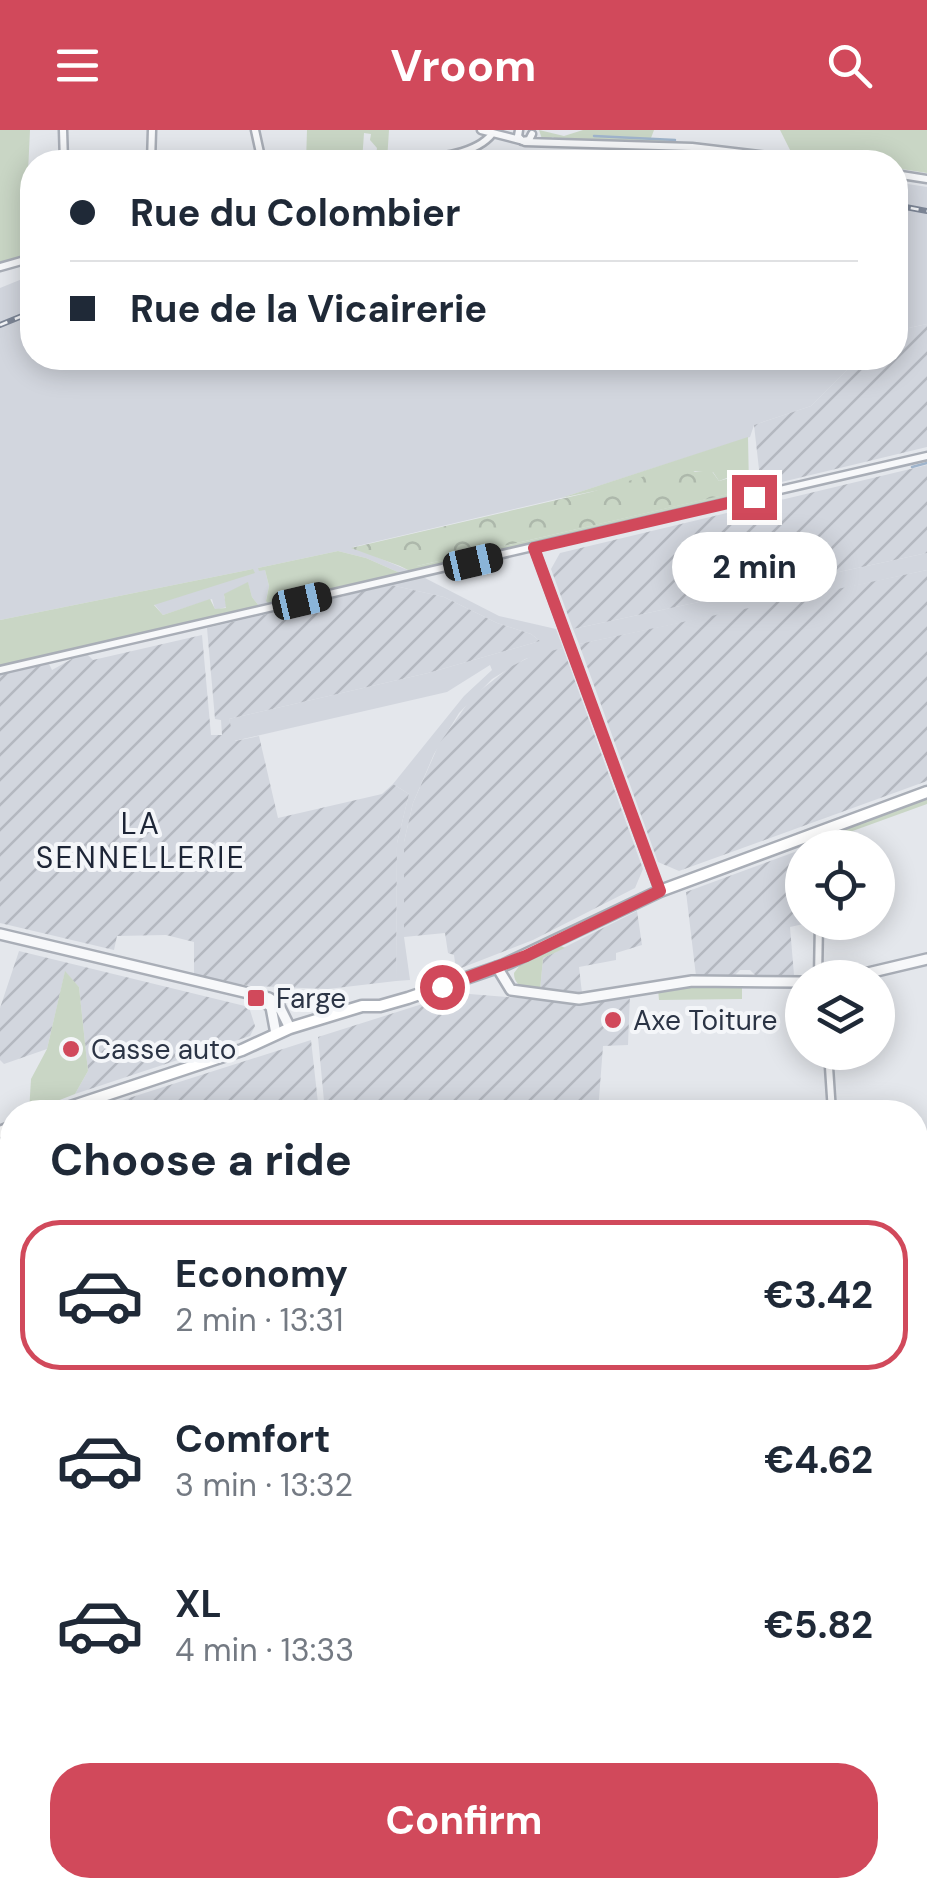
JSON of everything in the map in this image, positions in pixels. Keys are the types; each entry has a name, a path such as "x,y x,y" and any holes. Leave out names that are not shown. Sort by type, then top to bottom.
{"main road":[{"path":"91,1100 242,1050 290,1028 362,1006 408,998 500,966 660,891 927,792"}],"street":[{"path":"481,130 495,135 532,131 545,144"},
{"path":"519,134 545,144 710,150"},
{"path":"464,150 495,135"},
{"path":"0,670 927,456"},
{"path":"534,548 660,891"},
{"path":"0,934 274,1000 290,1028"},
{"path":"895,967 927,959"},
{"path":"500,966 507,988 579,999 678,982 785,982"},
{"path":"241,993 268,1003 276,1034"},
{"path":"829,1070 831,1100"}],"shaded area":[{"path":"908,184 927,187 927,324 908,328"},
{"path":"20,280 20,370 847,370 811,406 754,425 750,437 561,498 353,547 410,571 400,573 338,551 258,568 265,570 269,604 259,606 248,583 224,596 227,607 215,610 212,599 163,615 154,604 253,569 0,620 0,288"},
{"path":"927,324 927,447 761,487 754,425 811,406 847,370 908,370 908,328"},
{"path":"927,465 927,553 573,629 551,569 560,553"},
{"path":"927,553 927,570 771,604 579,644 573,629"},
{"path":"927,570 927,781 679,871 658,862 579,644"},
{"path":"423,577 499,616 556,629 563,648 525,659 492,679 459,713 434,754 413,803 404,842 404,937 410,980 396,981 397,843 409,794 393,784 464,696 492,670 490,665 447,692 234,741 229,719 428,673 540,641 444,597 391,585"},
{"path":"391,585 444,597 540,641 428,673 229,719 235,741 259,736 278,818 382,794 393,784 409,794 397,843 396,981 328,989 251,986 194,975 194,942 166,935 117,936 114,950 0,923 0,674 48,662 52,670 77,656 87,654 93,660 202,635 211,735 222,735 221,720 215,719 207,628"},
{"path":"563,648 643,869 635,888 533,940 456,970 445,933 404,937 404,842 413,803 439,744 472,697 510,667 534,655"},
{"path":"785,856 785,940 791,940 793,960 785,960 785,975 755,975 750,970 740,970 735,975 696,976 686,892"},
{"path":"637,911 642,945 616,953 616,960 579,967 582,993 540,991 543,958"},
{"path":"19,951 249,1007 255,1026 250,1036 75,1094 88,1071 79,987 65,972 47,1049 4,1064 0,1060 0,1008"},
{"path":"457,993 567,1002 630,994 628,1045 603,1046 599,1100 324,1100 318,1037"},
{"path":"311,1040 318,1100 123,1100"}],"green space":[{"path":"0,130 30,130 29,150 20,150 20,257 0,263"},
{"path":"307,130 389,130 388,150 377,150 371,134 364,133 363,150 306,150"},
{"path":"539,130 564,136 583,130 654,130 651,138 684,143 557,141 553,137 542,139"},
{"path":"780,130 927,130 927,173 908,170 908,150 790,150"},
{"path":"748,437 749,488 739,497 410,571 400,566 417,566 745,490 737,474 719,481 713,472 691,471 561,498"},
{"path":"745,443 746,490 417,566 400,566 351,548 591,492 683,465 695,472 711,470 719,481 737,476 727,449"},
{"path":"338,551 400,573 269,604 266,601 269,586 265,570 258,568"},
{"path":"253,569 255,573 154,605 163,615 210,599 215,609 226,608 224,594 248,582 259,606 0,666 0,620"},
{"path":"927,798 927,804 855,830 840,830"},
{"path":"559,945 565,948 543,958 540,991 519,985 514,973 520,965"},
{"path":"65,971 79,987 88,1071 75,1094 60,1100 30,1100 31,1079 47,1049"},
{"path":"742,985 742,999 659,1000 658,989"}],"waterway":[{"path":"594,136 675,140"},
{"path":"598,147 658,150"},
{"path":"912,467 927,463"}],"railway":[{"path":"908,207 927,211"},
{"path":"0,325 20,317"}],"place":[{"name":"Farge","path":"256,998"},
{"name":"Axe Toiture","path":"613,1020"},
{"name":"Casse auto","path":"71,1049"}],"district":[{"name":"LA SENNELLERIE","path":"141,840"}],"route":[{"path":"442,987 526,956 660,891 534,548 754,497"}]}
